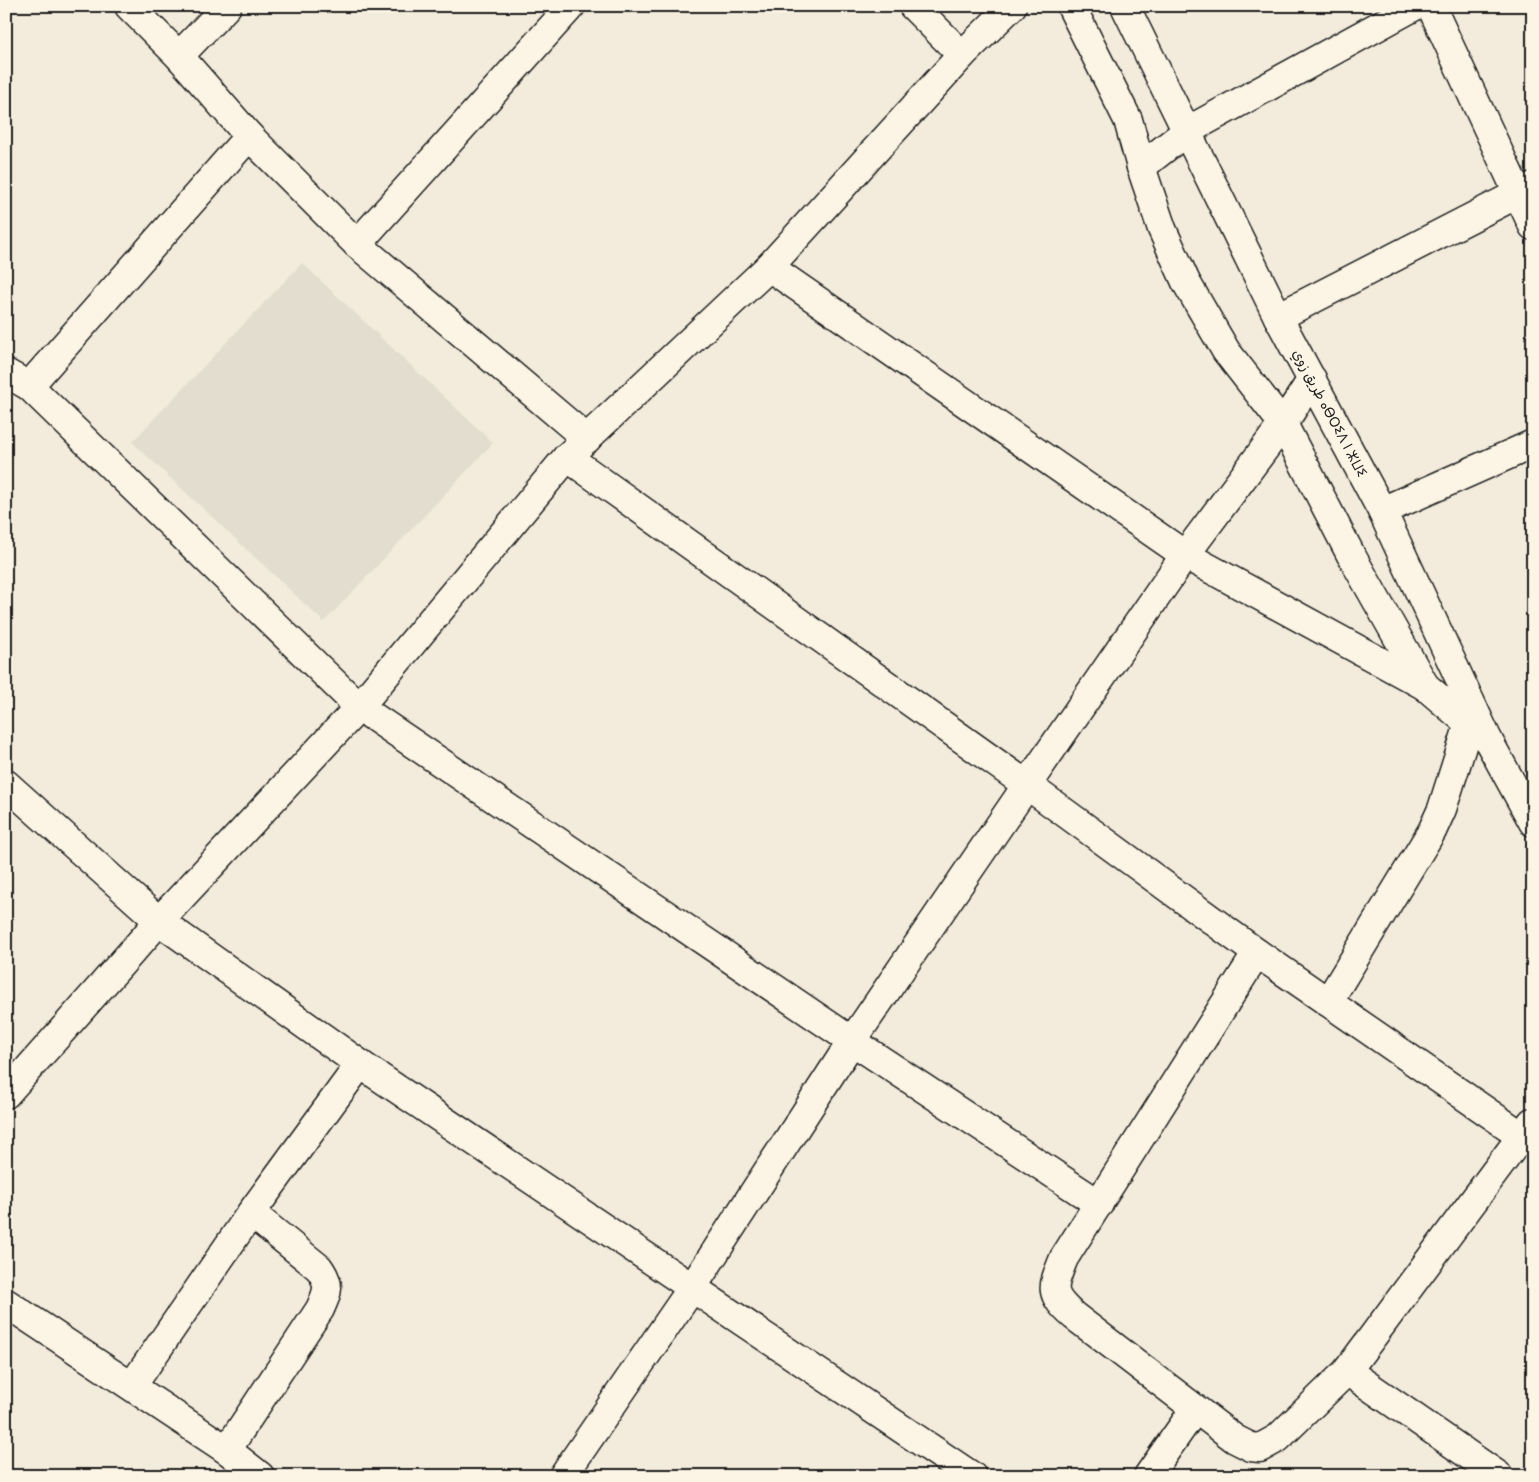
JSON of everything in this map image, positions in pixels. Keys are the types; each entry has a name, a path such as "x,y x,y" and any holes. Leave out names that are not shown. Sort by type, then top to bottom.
{"street":[{"path":"129,6 179,56 249,136 357,244 587,439"},
{"path":"179,56 227,6"},
{"path":"357,244 571,6"},
{"path":"913,6 962,55"},
{"path":"6,1094 159,921 359,707 566,457 769,267 962,55 1012,6"},
{"path":"1071,6 1128,120 1141,167 1162,229 1186,282 1226,351 1283,424 1351,555 1425,686"},
{"name":"طريق زوي ⴰⴱⵔⵉⴷ ⵏ ⵣⵡⵉ","path":"1125,6 1278,317 1382,511 1478,732 1533,821"},
{"path":"1141,167 1187,131 1415,6"},
{"path":"1431,6 1525,190 1533,226"},
{"path":"249,136 13,379 359,707 852,1041 1099,1204"},
{"path":"1278,317 1525,190"},
{"path":"769,267 1185,555 1425,686 1478,732 1432,831 1328,1002"},
{"path":"563,1476 692,1288 852,1041 1185,555 1283,424 1312,379"},
{"path":"1382,511 1533,444"},
{"path":"566,457 1027,785 1257,953 1328,1002 1527,1129 1347,1371 1278,1438 1260,1448 1251,1447 1235,1439 1074,1316 1062,1305 1054,1291 1054,1282 1064,1258 1257,953"},
{"path":"6,784 159,921 360,1064 692,1288 943,1468 972,1476"},
{"path":"132,1386 251,1213 360,1064"},
{"path":"227,1450 320,1308 327,1290 326,1278 319,1268 251,1213"},
{"path":"6,1303 227,1450 260,1476"},
{"path":"1347,1371 1499,1476"},
{"path":"1148,1476 1195,1408"}],"shaded area":[{"path":"302,263 493,443 324,622 132,442"}]}
